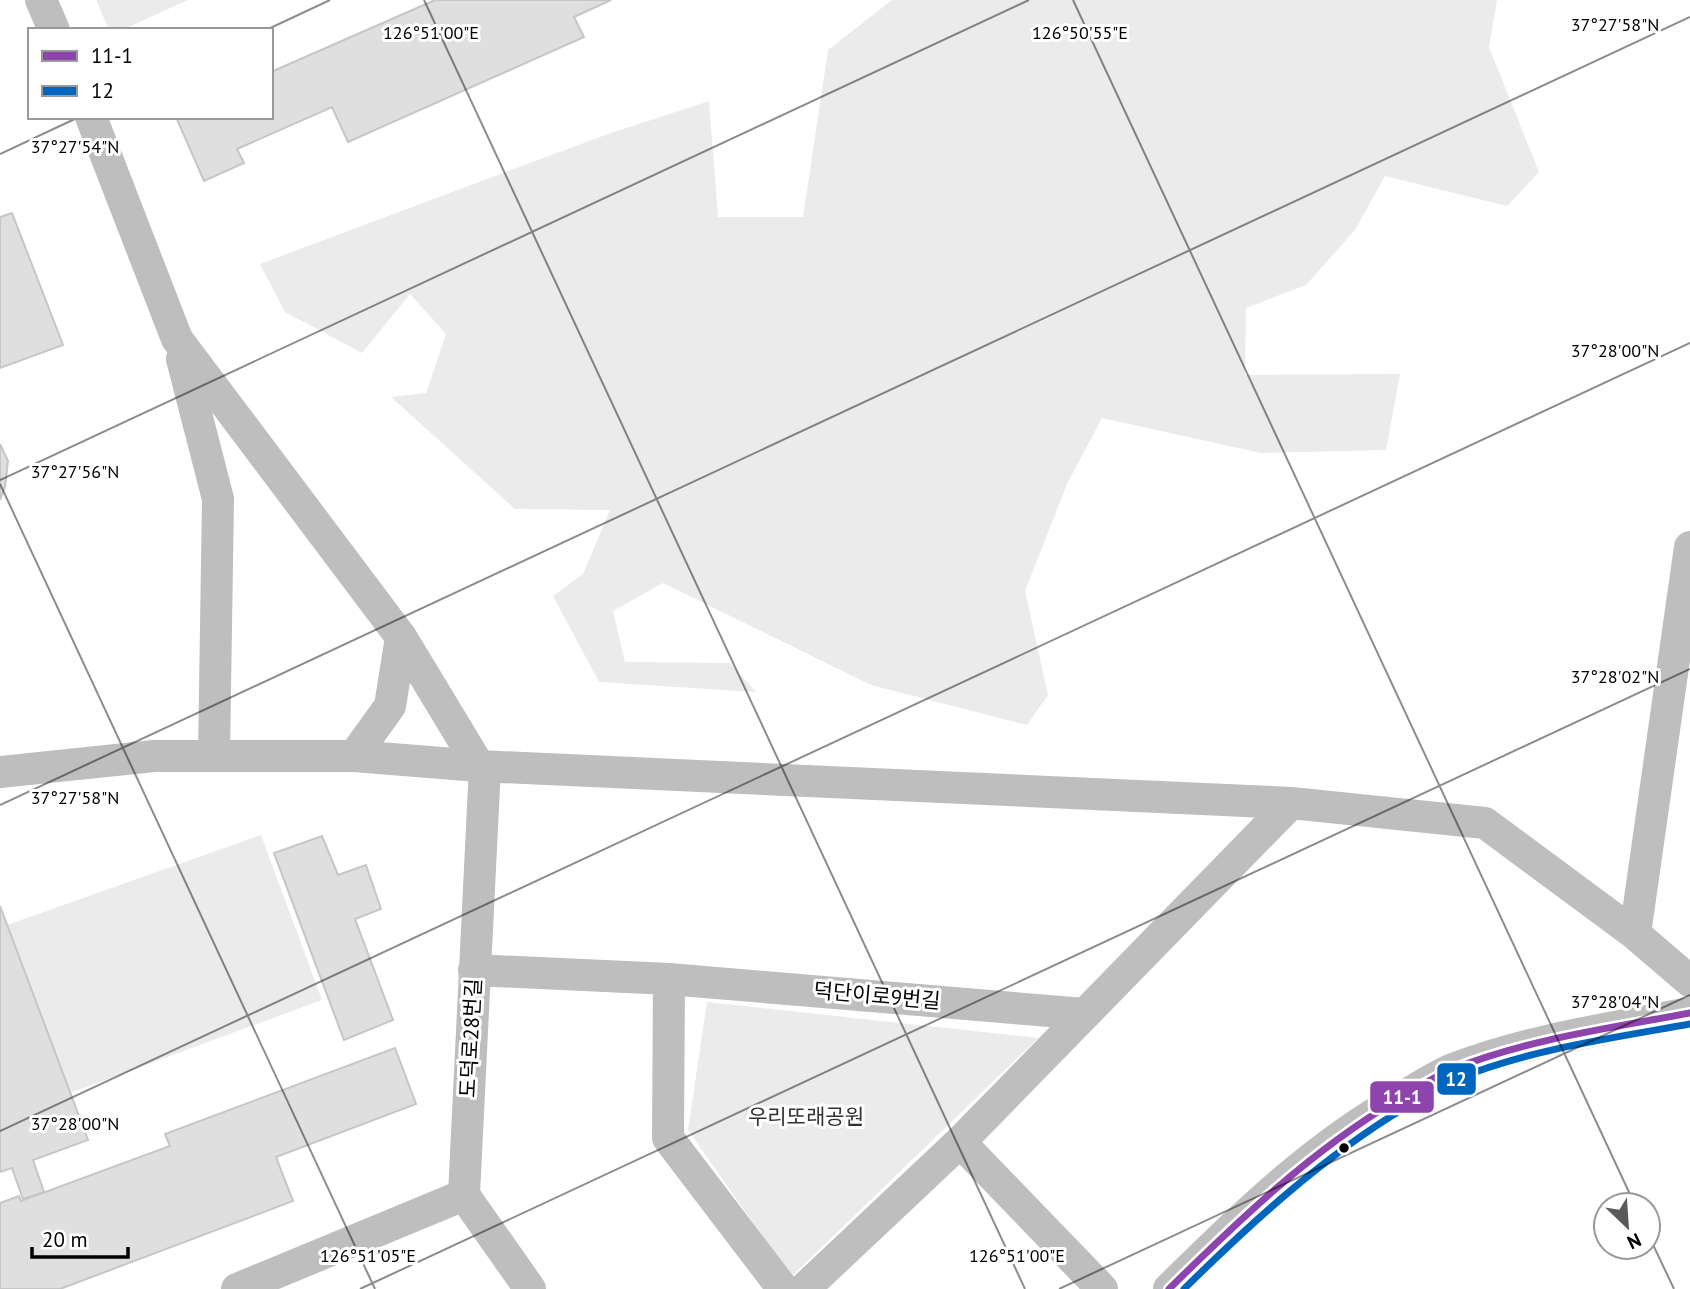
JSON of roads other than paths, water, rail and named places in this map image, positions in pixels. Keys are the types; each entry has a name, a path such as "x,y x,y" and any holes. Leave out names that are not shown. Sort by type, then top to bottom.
{"street":[{"path":"41,0 53,28"},
{"path":"93,119 177,339 203,430 218,499 214,755"},
{"path":"177,339 401,637 482,766"},
{"path":"1635,934 1690,547"},
{"path":"354,756 390,706 401,637"},
{"path":"0,772 154,756 354,756 482,766 1291,803 1485,823 1635,934 1690,981"},
{"name":"도덕로28번길","path":"464,1195 482,766"},
{"path":"804,1289 960,1142 1291,803"},
{"name":"덕단이로9번길","path":"474,970 669,979 1085,1014"},
{"path":"669,979 668,1138 783,1289"},
{"path":"1169,1289 1260,1199 1318,1152 1381,1109 1450,1070 1520,1046 1690,1013"},
{"path":"960,1142 1102,1289"},
{"path":"241,1288 464,1195 530,1289"}],"park label":[{"name":"우리또래공원","path":"806,1117"}]}
